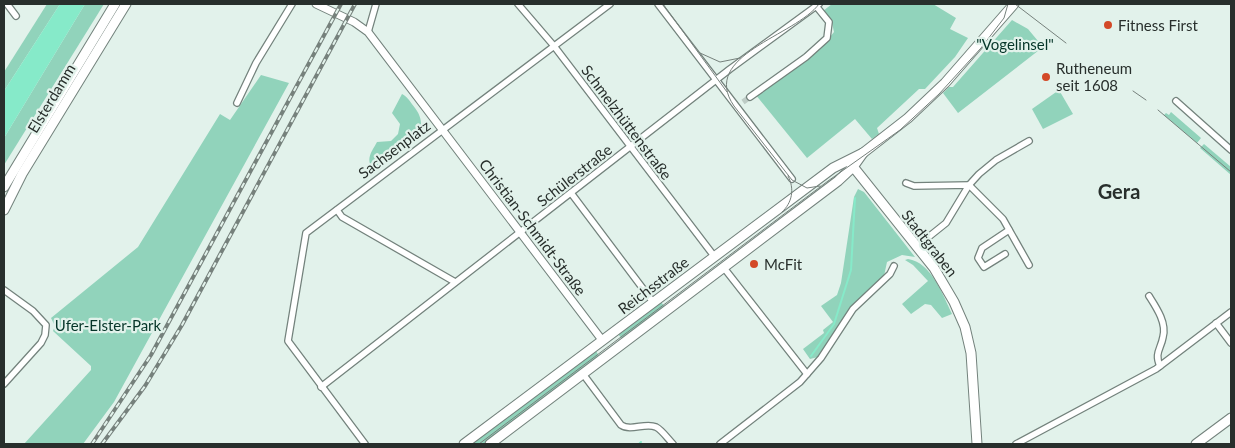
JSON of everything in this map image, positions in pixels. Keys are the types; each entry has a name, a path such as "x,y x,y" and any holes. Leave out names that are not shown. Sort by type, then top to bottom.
{"main road":[{"name":"Elsterdamm","path":"4,187 115,4"},
{"name":"Elsterdamm","path":"4,210 22,174 126,4"},
{"name":"Reichsstraße","path":"490,444 724,268 850,163 895,129 936,92 1011,5"},
{"name":"Reichsstraße","path":"464,444 714,256 850,163"},
{"name":"Stadtgraben","path":"850,163 947,288 965,327 972,367 977,444"},
{"path":"714,256 724,268"},
{"path":"602,340 611,352"},
{"path":"1196,444 1231,418"}],"street":[{"path":"7,4 16,16"},
{"path":"237,103 256,63 292,4"},
{"path":"316,4 354,22 368,32 376,4"},
{"name":"Schmelzhüttenstraße","path":"518,4 554,46 714,256"},
{"path":"442,131 610,4"},
{"path":"658,4 792,179"},
{"path":"750,97 806,57 827,38 829,22 817,5"},
{"name":"Schülerstraße","path":"322,387 716,80 817,5"},
{"name":"Sachsenplatz","path":"365,444 288,341 306,233 442,131 368,32"},
{"path":"1176,101 1231,150"},
{"path":"736,106 743,102"},
{"name":"Christian-Schmidt-Straße","path":"442,131 602,340"},
{"path":"916,247 946,223 969,185 996,160 1030,141"},
{"path":"906,183 914,186 969,185 996,211 1029,265"},
{"path":"571,193 653,302"},
{"path":"337,210 342,218 455,282"},
{"path":"1005,254 984,267 978,258 982,248 1009,230"},
{"path":"720,444 807,374 821,358 853,308 890,274 894,266"},
{"path":"724,268 807,374"},
{"path":"4,290 33,311 46,325 45,335 41,343 4,384"},
{"path":"1149,296 1158,311 1163,329 1163,338 1156,352 1160,366"},
{"path":"1016,444 1082,410 1160,366 1231,312"},
{"path":"1214,325 1231,343"},
{"path":"583,374 621,425 625,428 649,426 657,428 673,444"}],"green space":[{"path":"47,4 60,4 4,91 4,72"},
{"path":"85,4 104,4 4,165 4,138"},
{"path":"832,4 933,4 956,18 950,29 968,38 955,57 925,89 919,89 877,128 879,134 872,139 855,119 807,158 755,94 826,42 834,32 832,23 823,11"},
{"name":"\"Vogelinsel\"","path":"1012,20 1028,29 1043,47 958,113 943,93 949,87 953,87"},
{"name":"Ufer-Elster-Park","path":"261,75 289,83 114,402 83,444 24,444 91,370 91,366 53,331 55,326 51,318 138,247 220,114 230,120"},
{"path":"1059,90 1073,114 1043,129 1032,109"},
{"path":"402,94 408,98 415,108 420,118 421,128 417,137 410,145 374,171 369,159 377,142 391,141 398,134 400,124 392,113"},
{"path":"1171,112 1201,138 1197,143 1164,115 1166,113 1169,115"},
{"path":"1204,144 1231,167 1231,175 1200,148"},
{"path":"858,189 864,192 915,257 902,255 887,262 884,276 853,305 818,357 810,359 803,349 824,333 823,330 833,322 821,306 837,295 841,283 854,197"},
{"path":"905,260 916,261 930,273 952,314 942,318 931,305 925,304 911,314 902,304 928,281 913,265"},
{"path":"659,300 667,309 624,341 617,333"},
{"path":"598,349 596,351 599,356 568,379 562,387 486,444 468,444"}],"shaded area":[{"path":"60,4 85,4 4,138 4,91"}],"waterway":[{"path":"811,356 834,324 851,270 855,198"}],"tunnel":[{"path":"743,102 750,97"}],"tram line":[{"path":"663,4 727,92"},
{"path":"819,4 807,15 739,60 729,73 727,88 734,106 792,180 807,188 820,186"},
{"path":"479,444 828,181 900,130 939,94 981,48 1004,18 1008,4"},
{"path":"1015,4 1066,43"},
{"path":"700,53 720,62 740,58"},
{"path":"1133,91 1146,100"},
{"path":"1158,110 1231,172"},
{"path":"782,212 790,200 792,191 788,176"}],"railway":[{"path":"92,444 151,355 341,4"},
{"path":"102,444 145,386 182,325 355,4"}],"place":[{"name":"Fitness First","path":"1108,25"},
{"name":"Rutheneum seit 1608","path":"1046,77"},
{"name":"McFit","path":"754,264"}],"district":[{"name":"Gera","path":"1119,191"}]}
